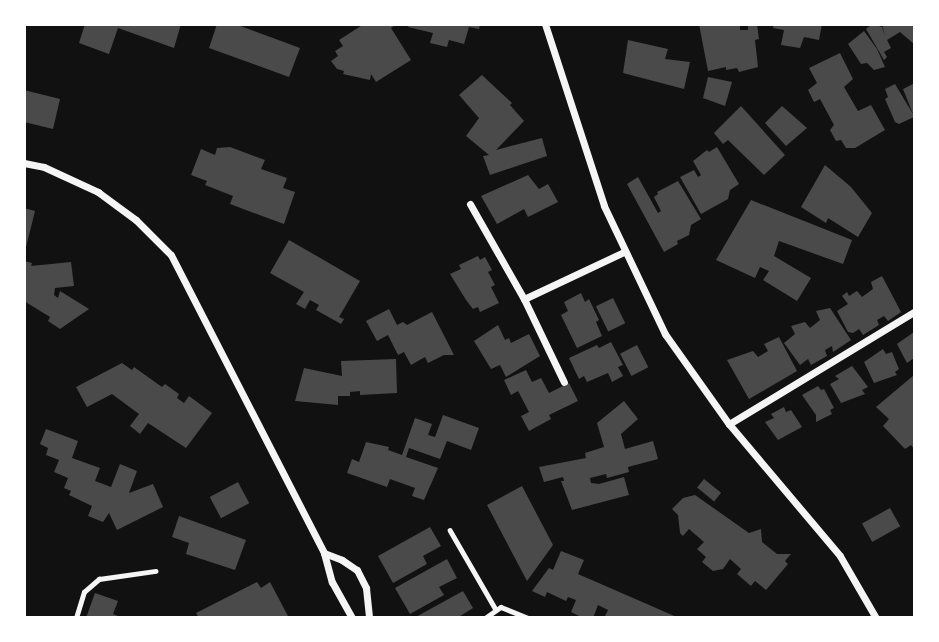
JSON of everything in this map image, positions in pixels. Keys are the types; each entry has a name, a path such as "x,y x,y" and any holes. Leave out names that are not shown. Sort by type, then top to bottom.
{"street":[{"path":"545,24 604,206 666,334 729,424 840,556 876,618"},
{"path":"24,163 44,167 97,192 129,214 171,255 324,553 332,582 352,618"},
{"path":"470,204 524,299 564,382"},
{"path":"524,299 624,252"},
{"path":"729,424 915,312"},
{"path":"324,553 342,560 356,570 366,588 369,618"}],"lane":[{"path":"450,530 495,608"},
{"path":"76,618 77,606 89,584 99,579 155,571"},
{"path":"485,618 495,608 510,609 527,618"}],"building":[{"path":"85,24 181,24 174,48 118,28 109,54 79,43"},
{"path":"217,24 235,24 300,48 289,77 209,48"},
{"path":"364,24 397,24 391,28 411,60 376,82 371,74 370,80 343,74 344,71 337,69 331,61 338,56 335,51 343,46 339,40"},
{"path":"409,24 480,24 479,29 469,27 464,44 449,40 447,47 430,43 433,33 408,27"},
{"path":"699,24 740,24 740,30 748,30 748,24 757,24 759,39 755,40 758,67 739,72 737,68 726,70 726,67 708,71"},
{"path":"774,24 822,24 819,40 804,37 800,48 781,45 784,30 773,28"},
{"path":"872,24 882,27 885,36 882,24 914,24 914,44 900,32 887,40 891,48 884,52 887,57 884,60 866,29"},
{"path":"864,31 877,49 885,67 874,70 867,63 861,64 848,44"},
{"path":"628,40 668,49 665,59 690,62 684,89 623,73"},
{"path":"840,53 853,79 844,87 858,111 871,105 885,130 855,148 846,148 841,140 836,141 830,130 834,125 820,99 814,102 808,90 817,83 809,68"},
{"path":"482,75 512,103 510,105 524,121 496,150 542,138 547,156 490,175 483,156 489,155 466,136 479,118 459,95"},
{"path":"708,77 732,82 725,106 703,98"},
{"path":"895,84 913,114 903,89 913,84 914,87 914,117 899,124 895,122 885,99 888,97 885,89"},
{"path":"24,90 60,99 53,129 24,122"},
{"path":"741,106 785,155 764,175 728,140 723,144 714,133"},
{"path":"782,106 807,128 786,146 765,123"},
{"path":"230,147 265,160 261,169 287,178 283,188 295,192 284,224 230,204 233,196 205,185 207,181 191,175 201,149 215,155 217,148"},
{"path":"717,147 739,184 730,190 728,199 701,214 680,177 694,170 698,177 701,175 693,161 707,150 709,152"},
{"path":"825,165 851,187 872,213 858,237 828,218 826,223 801,207"},
{"path":"528,175 539,189 548,184 558,202 528,217 524,209 497,224 481,196"},
{"path":"638,177 658,213 661,211 654,197 657,192 678,181 701,219 691,225 689,235 664,252 627,184"},
{"path":"751,200 852,240 843,264 779,241 774,256 811,278 797,301 763,280 769,271 760,267 755,278 716,260"},
{"path":"24,208 35,211 25,251 24,251"},
{"path":"289,240 360,281 339,317 344,319 341,324 316,310 319,305 310,300 305,309 296,304 304,292 270,273"},
{"path":"478,256 480,260 485,257 492,270 488,272 495,285 491,287 499,303 480,312 478,307 473,309 450,274 461,269 459,265"},
{"path":"24,261 32,263 31,266 71,262 74,286 55,288 54,295 58,298 60,291 89,309 60,329 48,321 50,317 24,301"},
{"path":"882,276 901,312 888,321 884,316 877,320 879,325 863,335 859,329 853,333 848,332 837,311 848,304 842,296 847,292 849,296 857,291 862,297 873,289 871,282"},
{"path":"581,293 585,302 589,299 599,320 596,322 602,336 577,348 561,315 568,311 564,302"},
{"path":"613,298 625,323 608,331 596,306"},
{"path":"830,308 851,340 833,352 832,346 825,350 827,356 811,365 808,359 800,365 784,343 795,334 791,326 805,322 810,328 820,320 816,311"},
{"path":"389,309 397,325 403,322 407,325 432,312 454,355 444,355 428,363 425,357 411,365 404,352 398,355 388,335 377,341 366,321"},
{"path":"498,325 505,340 509,338 511,343 529,334 540,356 506,377 500,365 491,369 474,341"},
{"path":"914,332 914,358 907,363 897,344"},
{"path":"779,337 797,371 749,399 727,360 753,351 758,357 768,351 764,344"},
{"path":"611,342 623,365 618,367 623,376 612,382 608,373 587,382 584,376 579,379 569,358 597,345 599,348"},
{"path":"637,345 648,367 631,376 620,354"},
{"path":"883,349 886,354 892,352 899,369 895,372 897,375 874,383 864,362"},
{"path":"396,359 397,393 360,395 360,391 350,392 350,396 338,396 338,405 295,401 304,368 342,376 341,361"},
{"path":"122,363 132,370 134,367 162,387 165,384 179,394 177,398 184,403 189,396 212,413 186,448 148,423 140,434 130,426 139,414 112,394 87,407 76,387"},
{"path":"852,366 868,387 862,390 865,394 841,403 830,384 839,379 835,376"},
{"path":"526,370 532,382 541,378 549,393 569,383 578,401 549,415 551,419 529,431 521,416 529,412 518,391 511,395 504,380"},
{"path":"914,375 914,449 911,445 905,449 883,426 889,419 876,407"},
{"path":"818,386 821,390 824,389 834,408 830,410 832,414 816,422 816,415 802,395"},
{"path":"624,401 638,419 621,434 625,449 653,441 658,459 628,467 629,472 607,478 606,474 590,478 591,483 599,484 624,477 629,495 572,510 561,481 564,481 563,477 544,482 539,467 586,458 585,453 604,447 597,423"},
{"path":"784,407 786,412 791,410 802,427 778,440 765,422 774,418 771,414"},
{"path":"443,415 479,428 471,450 447,441 440,459 409,448 406,457 438,468 424,500 412,496 415,488 390,479 387,487 347,473 352,459 359,462 366,442 389,447 388,450 402,455 415,418 432,424 428,435 435,437"},
{"path":"46,429 78,441 72,458 100,468 95,481 111,487 120,464 137,471 129,493 153,484 163,507 117,530 109,513 103,522 88,516 92,506 69,495 71,491 64,488 68,478 54,472 59,460 46,455 48,448 40,444"},
{"path":"704,479 721,493 714,501 697,488"},
{"path":"238,482 249,503 221,518 210,497"},
{"path":"522,486 553,545 527,581 487,505"},
{"path":"695,495 749,533 761,529 762,542 777,554 791,554 785,561 788,564 766,590 755,581 751,586 737,574 741,569 730,559 723,569 713,571 702,562 706,557 697,549 704,542 689,529 683,536 680,533 678,515 672,509 683,498"},
{"path":"890,508 900,526 872,542 862,524"},
{"path":"179,516 246,540 235,570 186,554 189,543 172,537"},
{"path":"430,527 441,546 423,556 427,564 393,583 378,556"},
{"path":"561,551 584,560 578,574 679,618 604,618 608,610 598,605 593,618 583,618 571,612 576,600 568,597 566,601 547,592 545,597 532,591 549,568 553,570"},
{"path":"447,559 457,578 439,587 444,595 410,614 395,588"},
{"path":"257,582 261,588 270,582 289,618 199,618 196,613"},
{"path":"463,591 473,608 457,618 414,618"},
{"path":"95,593 118,601 113,614 123,618 86,618"}]}
